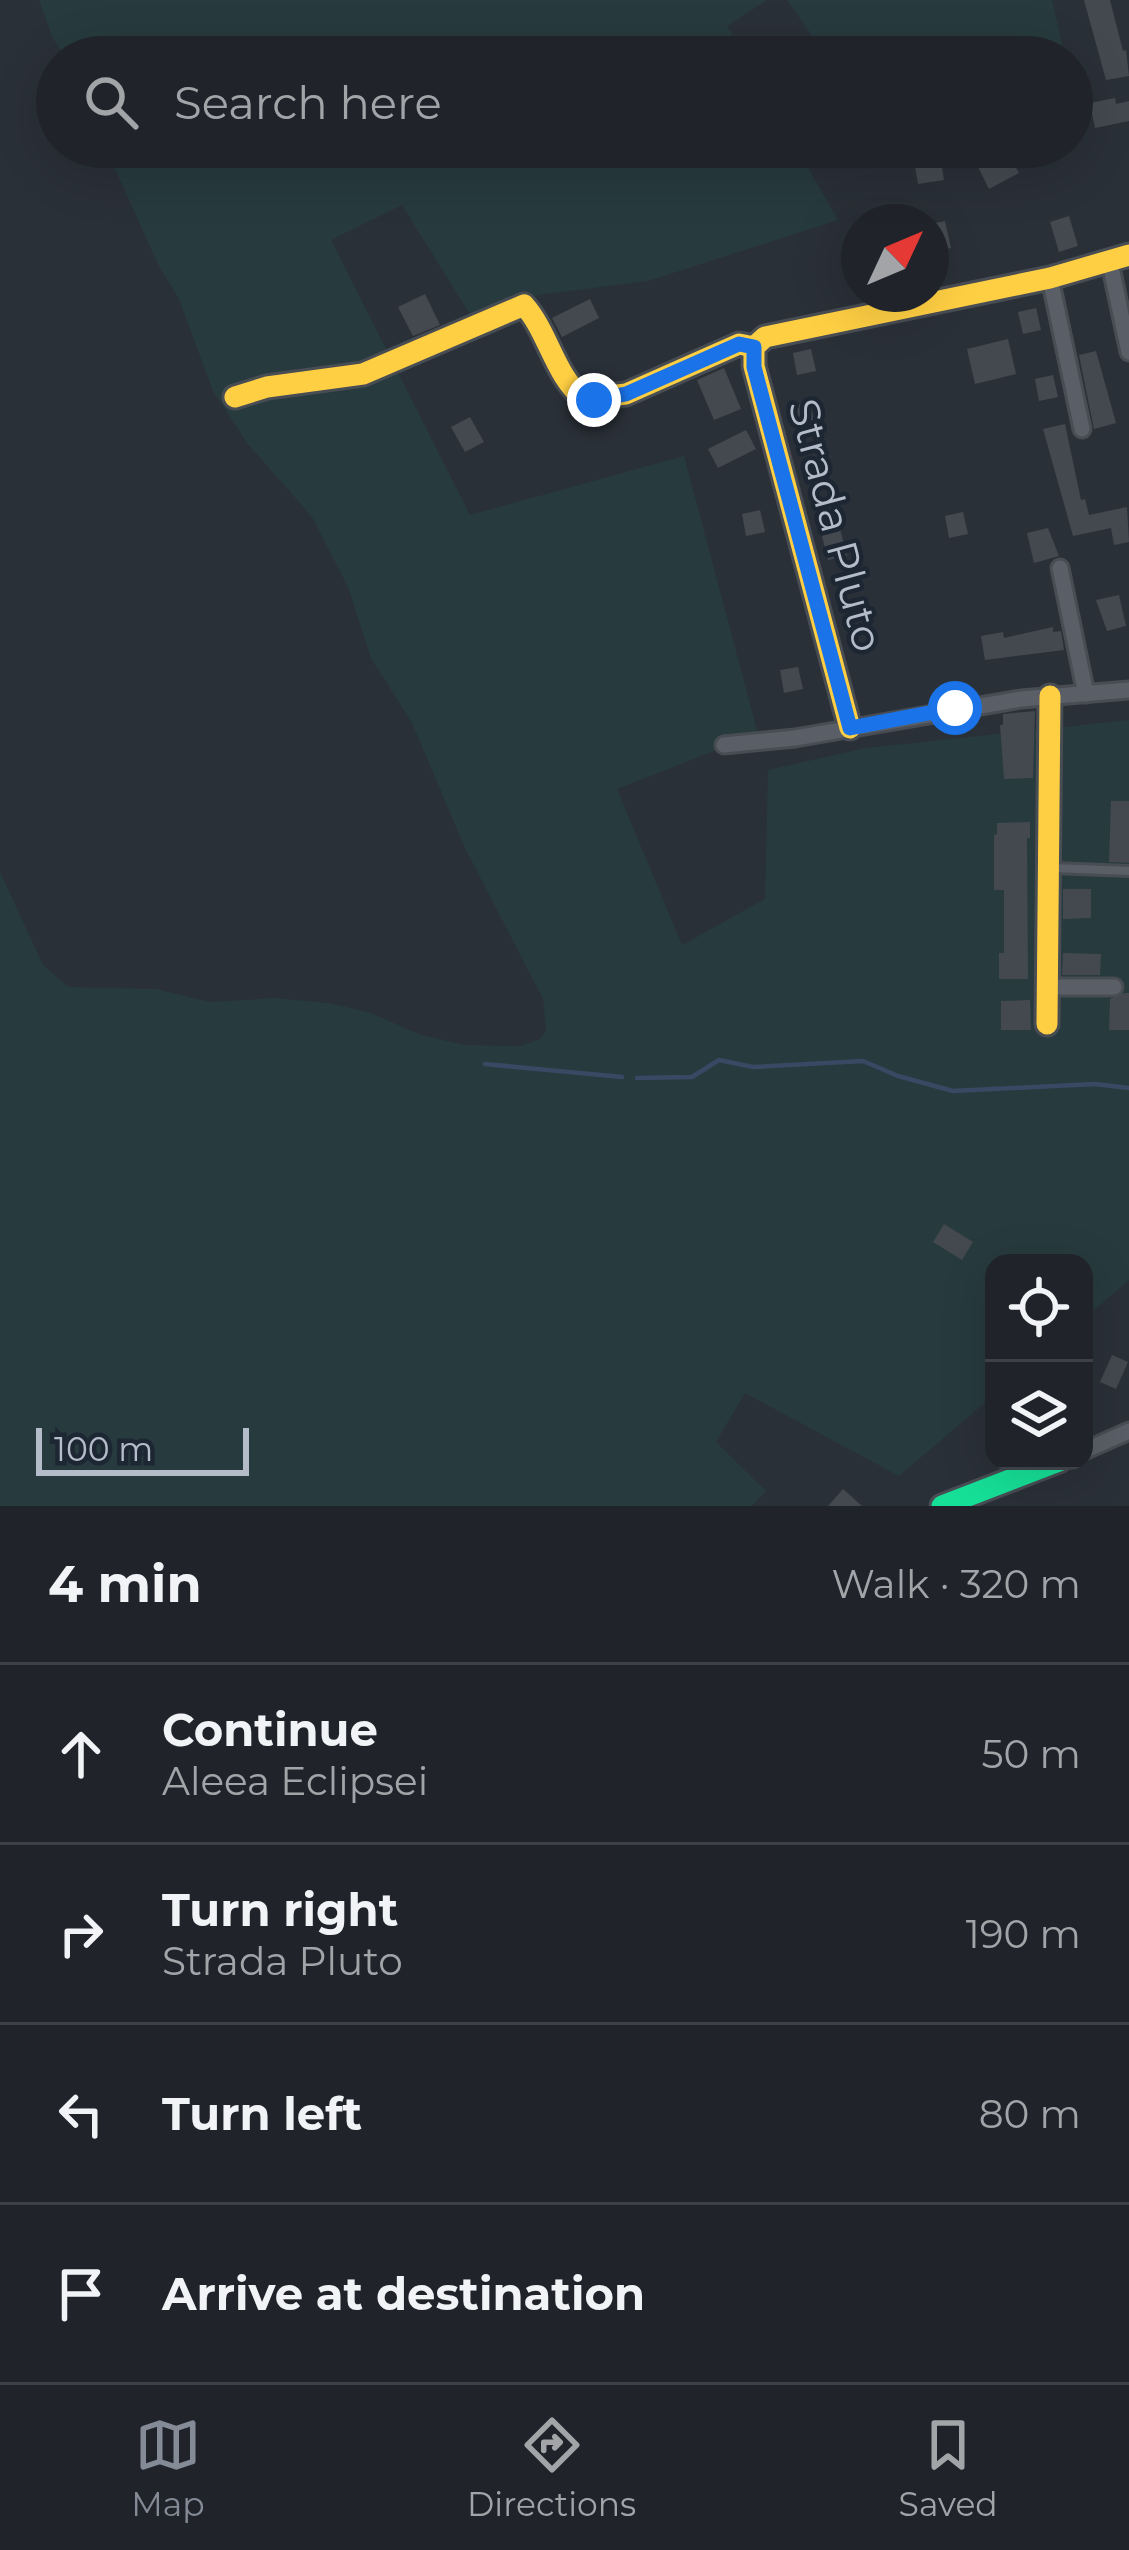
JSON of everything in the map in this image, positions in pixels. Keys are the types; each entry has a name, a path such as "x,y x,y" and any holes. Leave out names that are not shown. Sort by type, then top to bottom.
{"street":[{"path":"236,397 271,384 363,374 524,305 568,387 584,399 626,394 739,344 756,344 1120,259 1129,352"},
{"path":"1050,278 1082,429"},
{"name":"Strada Pluto","path":"756,344 754,367 850,728"},
{"path":"1060,568 1086,694"},
{"path":"724,745 955,708 1129,690"},
{"path":"1047,1024 1050,697"},
{"path":"1047,987 1114,987"},
{"path":"1093,1447 1129,1431"},
{"path":"942,1506 1036,1470"}],"lane":[{"path":"1048,867 1129,871"}],"green space":[{"path":"39,0 767,0 727,26 732,36 52,36"},
{"path":"787,0 1052,0 1060,36 812,36"},
{"path":"115,168 808,168 838,220 648,281 538,295 473,319 402,205 331,240 470,515 684,456 758,734 617,789 682,945 765,899 768,770 866,748 1129,720 1129,1280 1093,1311 1093,1254 985,1254 985,1403 899,1476 745,1393 716,1442 766,1491 752,1506 0,1506 0,872 43,965 69,987 156,989 210,1002 275,998 329,1003 465,1045 520,1046 540,1039 546,1030 543,999 465,848 412,723 371,658 348,587 312,517 248,444 213,391 179,299"}],"building":[{"path":"1084,0 1110,0 1129,76 1106,80"},
{"path":"1129,101 1129,121 1095,128 1093,102"},
{"path":"915,168 942,168 944,180 918,184"},
{"path":"978,168 1016,168 1019,173 989,189"},
{"path":"1069,216 1078,246 1059,252 1050,222"},
{"path":"425,294 440,325 413,336 398,307"},
{"path":"590,299 599,318 562,337 552,318"},
{"path":"1036,308 1041,330 1023,334 1018,312"},
{"path":"1008,339 1016,374 975,384 967,349"},
{"path":"811,349 816,371 797,375 793,353"},
{"path":"1096,351 1116,423 1094,429 1079,355"},
{"path":"724,368 741,409 714,420 697,380"},
{"path":"1053,375 1058,397 1039,401 1035,379"},
{"path":"810,403 815,425 797,429 792,406"},
{"path":"470,417 484,442 465,452 451,427"},
{"path":"1065,424 1081,500 1085,499 1089,515 1127,507 1129,542 1114,545 1111,528 1073,536 1043,429"},
{"path":"746,430 756,449 718,468 708,449"},
{"path":"833,501 847,556 828,560 814,505"},
{"path":"760,510 765,532 746,536 742,514"},
{"path":"963,512 968,534 949,538 945,516"},
{"path":"1048,528 1059,556 1034,563 1027,533"},
{"path":"1119,595 1126,626 1107,631 1096,600"},
{"path":"1053,627 1053,632 1061,631 1064,650 985,660 981,636 1003,632 1004,638"},
{"path":"798,667 803,689 784,693 780,670"},
{"path":"1035,711 1033,778 1004,779 1003,714"},
{"path":"1111,801 1129,801 1129,863 1109,862"},
{"path":"1030,822 1028,979 999,979 1004,890 994,890 994,835 997,823"},
{"path":"1063,889 1091,889 1091,918 1063,919"},
{"path":"1063,953 1101,954 1100,975 1062,975"},
{"path":"1129,993 1129,1030 1109,1030 1110,999"},
{"path":"1030,1000 1031,1030 1001,1030 1001,1001"},
{"path":"944,1224 973,1242 962,1260 933,1242"},
{"path":"1112,1355 1128,1362 1116,1389 1100,1382"},
{"path":"843,1489 862,1506 828,1506"}],"waterway":[{"path":"637,1078 692,1077 719,1060 753,1067 863,1061 953,1091 1095,1084 1129,1088"},
{"path":"485,1064 622,1077"}],"traffic: fast":[{"path":"942,1506 1036,1470"}],"traffic: slow":[{"path":"850,728 754,366 754,347 765,337 1050,278 1129,255"},
{"path":"235,397 267,387 363,374 524,305 565,378 584,399 626,394 739,344 754,347"},
{"path":"1047,1024 1050,696"}],"route":[{"path":"594,400 626,394 739,344 754,347 754,367 850,728 955,708"}]}
